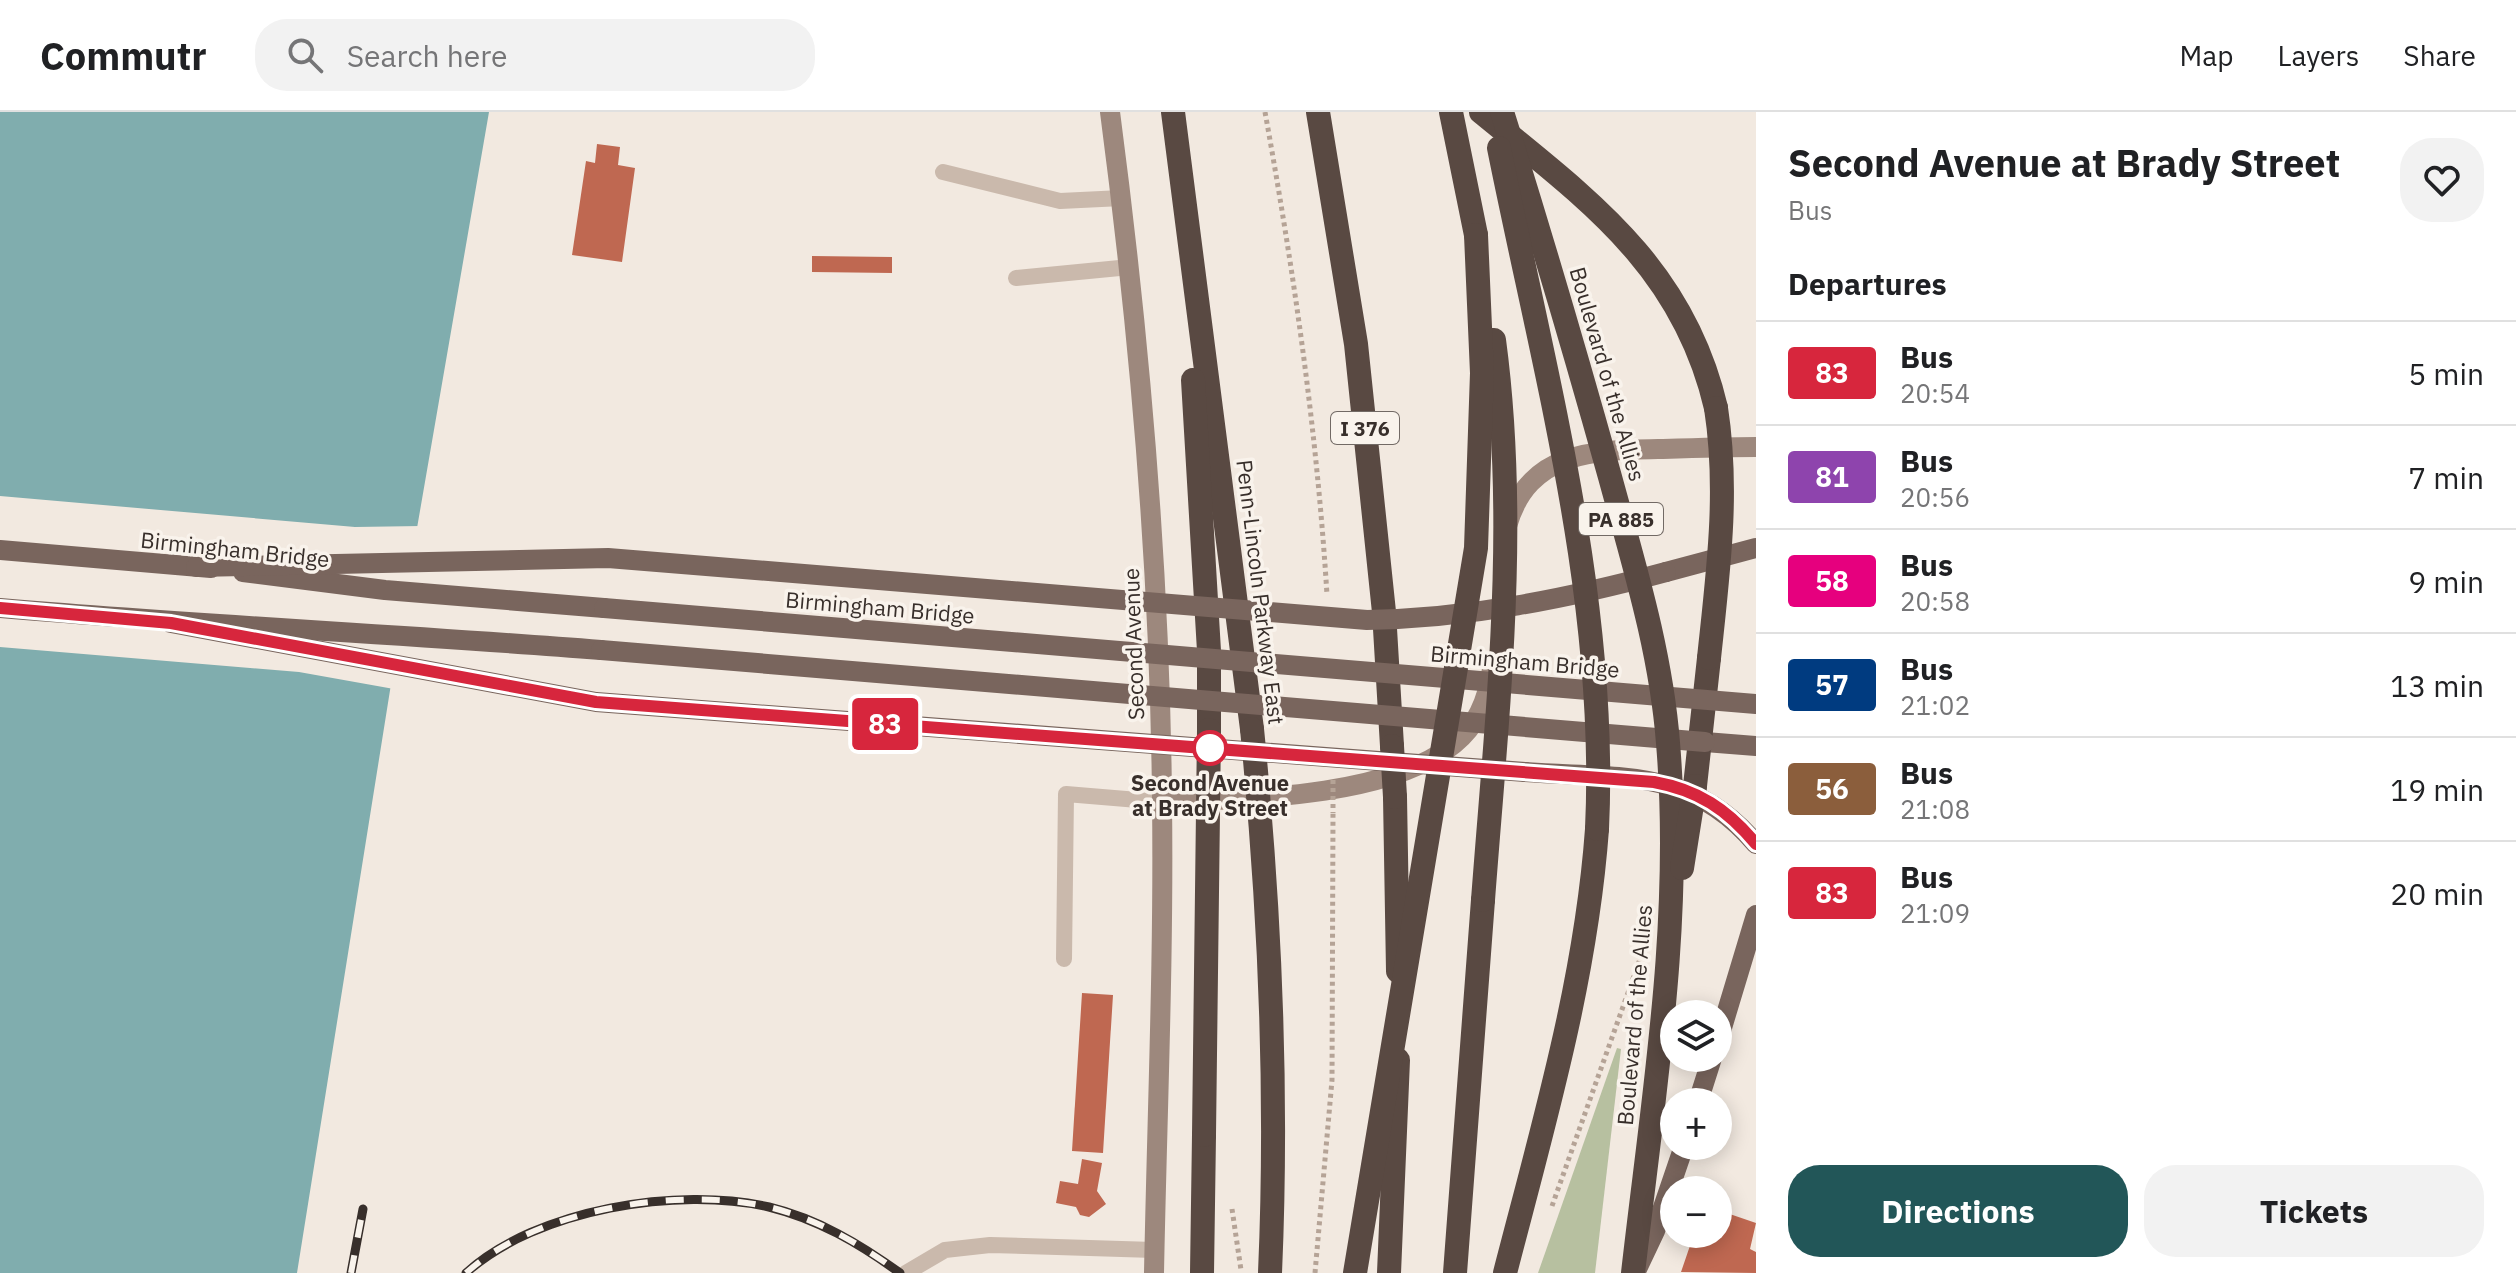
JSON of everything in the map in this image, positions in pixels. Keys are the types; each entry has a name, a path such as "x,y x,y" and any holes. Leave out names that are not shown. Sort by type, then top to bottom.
{"highway":[{"name":"Penn-Lincoln Parkway East","path":"1173,112 1252,729 1269,952 1272,1116 1270,1273"},
{"name":"I 376","path":"1318,112 1356,344 1368,447 1392,746 1399,1026 1389,1273"},
{"path":"1451,112 1476,235 1503,421 1506,551 1455,1273"},
{"path":"1481,112 1596,207 1657,274 1700,350 1716,408 1724,463 1723,520 1695,786 1672,937"},
{"path":"1491,112 1582,570 1598,719 1597,829 1589,914 1577,979 1505,1273"},
{"name":"Boulevard of the Allies","path":"1502,112 1561,300 1652,634 1668,744 1672,937 1634,1273"},
{"path":"1181,182 1204,558 1209,730 1202,1273"},
{"path":"1355,1273 1476,548 1482,403 1476,235"}],"main road":[{"name":"Second Avenue","path":"1110,112 1130,267 1153,550 1162,802 1154,1273"},
{"path":"1162,802 1311,793 1401,771 1438,755 1471,727 1488,692 1504,537 1518,499 1529,483 1544,470 1581,454 1634,449 1756,447"},
{"path":"196,567 608,558 1367,620 1437,617 1515,608 1756,548"},
{"name":"Birmingham Bridge","path":"0,550 196,567 385,590 1756,704"},
{"path":"0,608 171,623 397,633 1756,746"},
{"path":"171,623 607,703 1654,782 1695,793 1713,802 1756,844"},
{"path":"1730,1000 1756,915"},
{"path":"1634,1273 1655,1231 1679,1160"}],"lane":[{"path":"943,172 1060,201 1122,198"},
{"path":"1016,278 1130,267"},
{"path":"1064,959 1066,794 1162,802"},
{"path":"906,1273 945,1250 990,1245 1154,1250"}],"path":[{"path":"1265,112 1298,295 1322,511 1328,605"},
{"path":"1315,1273 1332,1080 1333,776"},
{"path":"1549,1217 1642,952"}],"green space":[{"path":"1617,1048 1621,1049 1595,1273 1538,1273"}],"water":[{"path":"0,112 489,112 403,609 297,1273 0,1273"}],"pier":[{"path":"0,496 355,527 421,526 394,689 299,672 0,647"}],"building":[{"path":"597,144 620,147 618,165 635,168 622,262 572,255 586,161 595,163"},
{"path":"812,256 892,257 892,273 812,272"},
{"path":"1082,993 1113,995 1103,1153 1072,1151"},
{"path":"1082,1159 1102,1163 1097,1191 1106,1204 1089,1217 1080,1215 1076,1207 1056,1203 1060,1181 1078,1184"},
{"path":"1732,1215 1756,1223 1750,1249 1756,1252 1756,1273 1681,1272 1689,1248 1732,1248"}],"railway":[{"path":"466,1273 495,1251 569,1218 610,1208 694,1199 769,1207 805,1218 870,1252 900,1273"},
{"path":"351,1273 363,1209"}],"bus line":[{"name":"83","path":"0,608 171,623 596,702 1654,782 1675,786 1713,802 1729,814 1756,844"}],"place":[{"name":"Second Avenue at Brady Street","path":"1210,748"}]}
